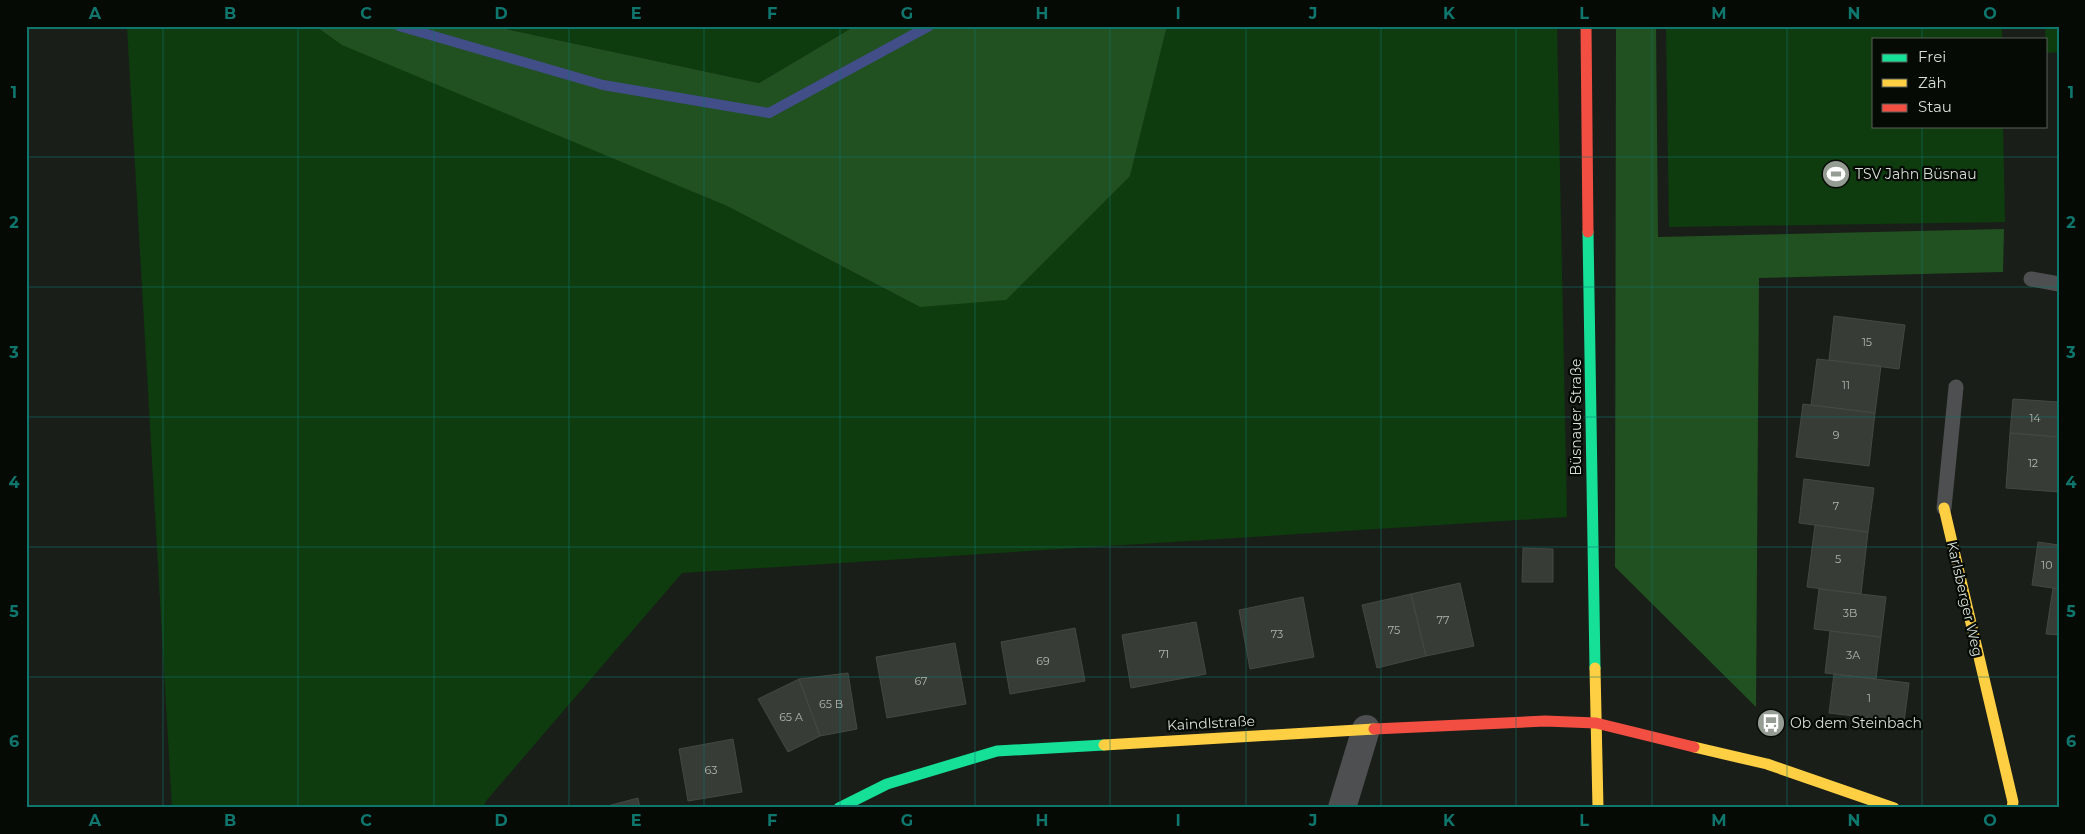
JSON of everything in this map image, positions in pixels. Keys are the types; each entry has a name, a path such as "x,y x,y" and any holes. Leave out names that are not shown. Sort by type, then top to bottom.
{"street":[{"name":"Büsnauer Straße","path":"1586,26 1592,534 1598,808"},
{"name":"Karlsberger Weg","path":"1944,508 2013,802 2012,808"},
{"name":"Kaindlstraße","path":"839,808 886,784 996,751 1366,729 1545,721 1596,724"},
{"path":"1596,724 1767,764 1894,808"},
{"path":"1342,808 1366,729"}],"lane":[{"path":"2031,280 2059,284"},
{"name":"Karlsberger Weg","path":"1944,508 1956,387"}],"green space":[{"path":"127,26 315,26 330,37 727,206 920,307 1130,176 1167,26 1557,26 1567,517 682,573 486,801 483,808 172,808"},
{"path":"315,26 492,26 759,83 855,26 1167,26 1130,176 1006,300 920,307 727,206 342,45"},
{"path":"492,26 855,26 759,83"},
{"path":"1616,26 1656,26 1658,237 2004,229 2003,272 1759,278 1756,707 1615,567"},
{"name":"TSV Jahn Büsnau","path":"1666,26 2002,26 2002,38 1872,38 1872,128 2003,128 2005,222 1669,227"},
{"path":"2045,26 2059,26 2059,52 2048,53 2048,38 2045,38"}],"building":[{"path":"1834,316 1905,325 1899,369 1829,360"},
{"path":"1817,359 1881,366 1875,413 1811,405"},
{"path":"2013,399 2059,402 2059,437 2010,433"},
{"path":"1803,404 1875,413 1869,466 1796,457"},
{"path":"2010,433 2059,437 2059,492 2006,488"},
{"path":"1804,479 1874,488 1868,532 1799,523"},
{"path":"1815,525 1868,532 1861,594 1807,587"},
{"path":"2038,542 2059,545 2059,589 2032,585"},
{"path":"1523,548 1553,549 1553,582 1522,582"},
{"path":"1460,583 1474,646 1426,656 1411,594"},
{"path":"2053,588 2059,589 2059,635 2046,634"},
{"path":"1819,589 1886,597 1881,637 1814,629"},
{"path":"1411,594 1426,656 1377,668 1362,605"},
{"path":"1303,597 1314,657 1250,669 1239,610"},
{"path":"1196,622 1206,674 1131,688 1122,635"},
{"path":"1075,628 1085,681 1010,694 1001,642"},
{"path":"1830,631 1881,637 1876,679 1825,673"},
{"path":"955,643 966,704 887,718 876,657"},
{"path":"848,673 857,729 820,736 799,679"},
{"path":"1834,674 1909,683 1904,722 1829,713"},
{"path":"799,679 820,736 788,752 758,699"},
{"path":"733,739 742,792 688,801 679,749"},
{"path":"638,798 640,808 600,808"}],"waterway":[{"path":"399,26 603,85 769,113 929,26"}],"traffic: fast":[{"path":"1588,232 1595,668"},
{"path":"839,808 887,784 997,751 1104,745"}],"traffic: slow":[{"path":"1944,508 2013,802 2012,808"},
{"path":"1595,668 1598,808"},
{"path":"1104,745 1374,729"},
{"path":"1694,747 1767,764 1894,808"}],"traffic: jam":[{"path":"1586,26 1588,232"},
{"path":"1374,729 1545,721 1596,723 1694,747"}],"place":[{"name":"TSV Jahn Büsnau","path":"1836,174"},
{"name":"Ob dem Steinbach","path":"1771,723"}]}
